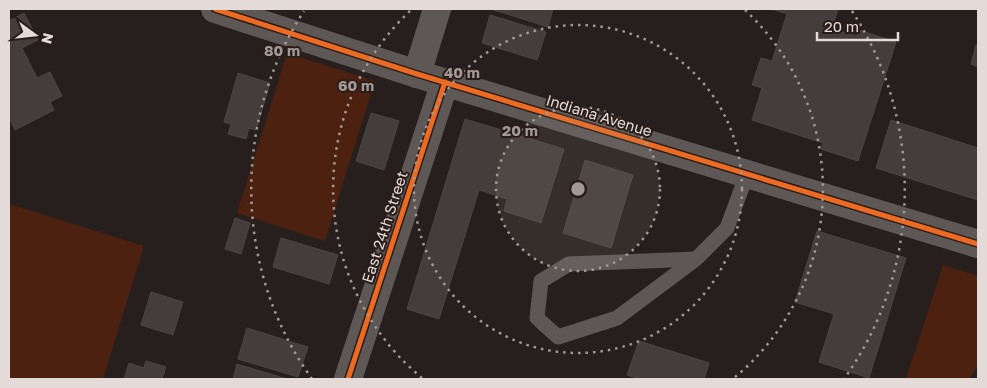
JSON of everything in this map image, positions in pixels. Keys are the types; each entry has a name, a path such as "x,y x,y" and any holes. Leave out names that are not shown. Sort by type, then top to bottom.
{"street":[{"name":"Indiana Avenue","path":"214,9 417,74 978,244"},
{"path":"417,74 437,9"},
{"name":"East 24th Street","path":"348,379 445,82"}],"lane":[{"path":"696,259 569,264 541,281 536,318 558,337 618,318 696,259 727,228 747,174"}],"shaded area":[{"path":"287,53 375,81 325,241 237,213"},
{"path":"9,204 144,246 103,379 9,379"},
{"path":"943,265 978,276 978,365 970,379 906,379"}],"building":[{"path":"491,9 553,9 548,27"},
{"path":"772,9 838,9 832,29 857,36 859,30 896,42 858,161 821,149 823,143 752,120 762,88 752,85 761,58 772,61 787,14"},
{"path":"24,13 38,40 22,48 37,78 50,72 62,96 50,102 54,110 15,130 9,117 9,21"},
{"path":"490,15 546,32 537,60 482,43"},
{"path":"976,45 978,46 978,67 971,64"},
{"path":"238,73 270,83 256,130 249,128 246,139 228,134 231,124 224,122"},
{"path":"371,113 399,121 384,170 356,161"},
{"path":"465,119 564,149 541,223 504,211 507,199 479,190 439,319 407,309"},
{"path":"891,120 978,148 978,200 876,168"},
{"path":"585,160 633,175 611,248 563,233"},
{"path":"235,218 250,223 241,254 225,249"},
{"path":"817,231 906,258 869,378 819,362 834,314 795,302"},
{"path":"281,238 338,255 329,284 273,267"},
{"path":"151,292 183,302 173,335 141,325"},
{"path":"247,328 308,347 298,377 238,359"},
{"path":"639,341 709,363 704,379 640,379 627,375"},
{"path":"146,361 166,367 162,379 124,379 129,363 144,368"},
{"path":"237,364 287,379 233,379"}],"cycle path":[{"path":"215,9 417,74 978,244"},
{"path":"348,379 445,82"}]}
